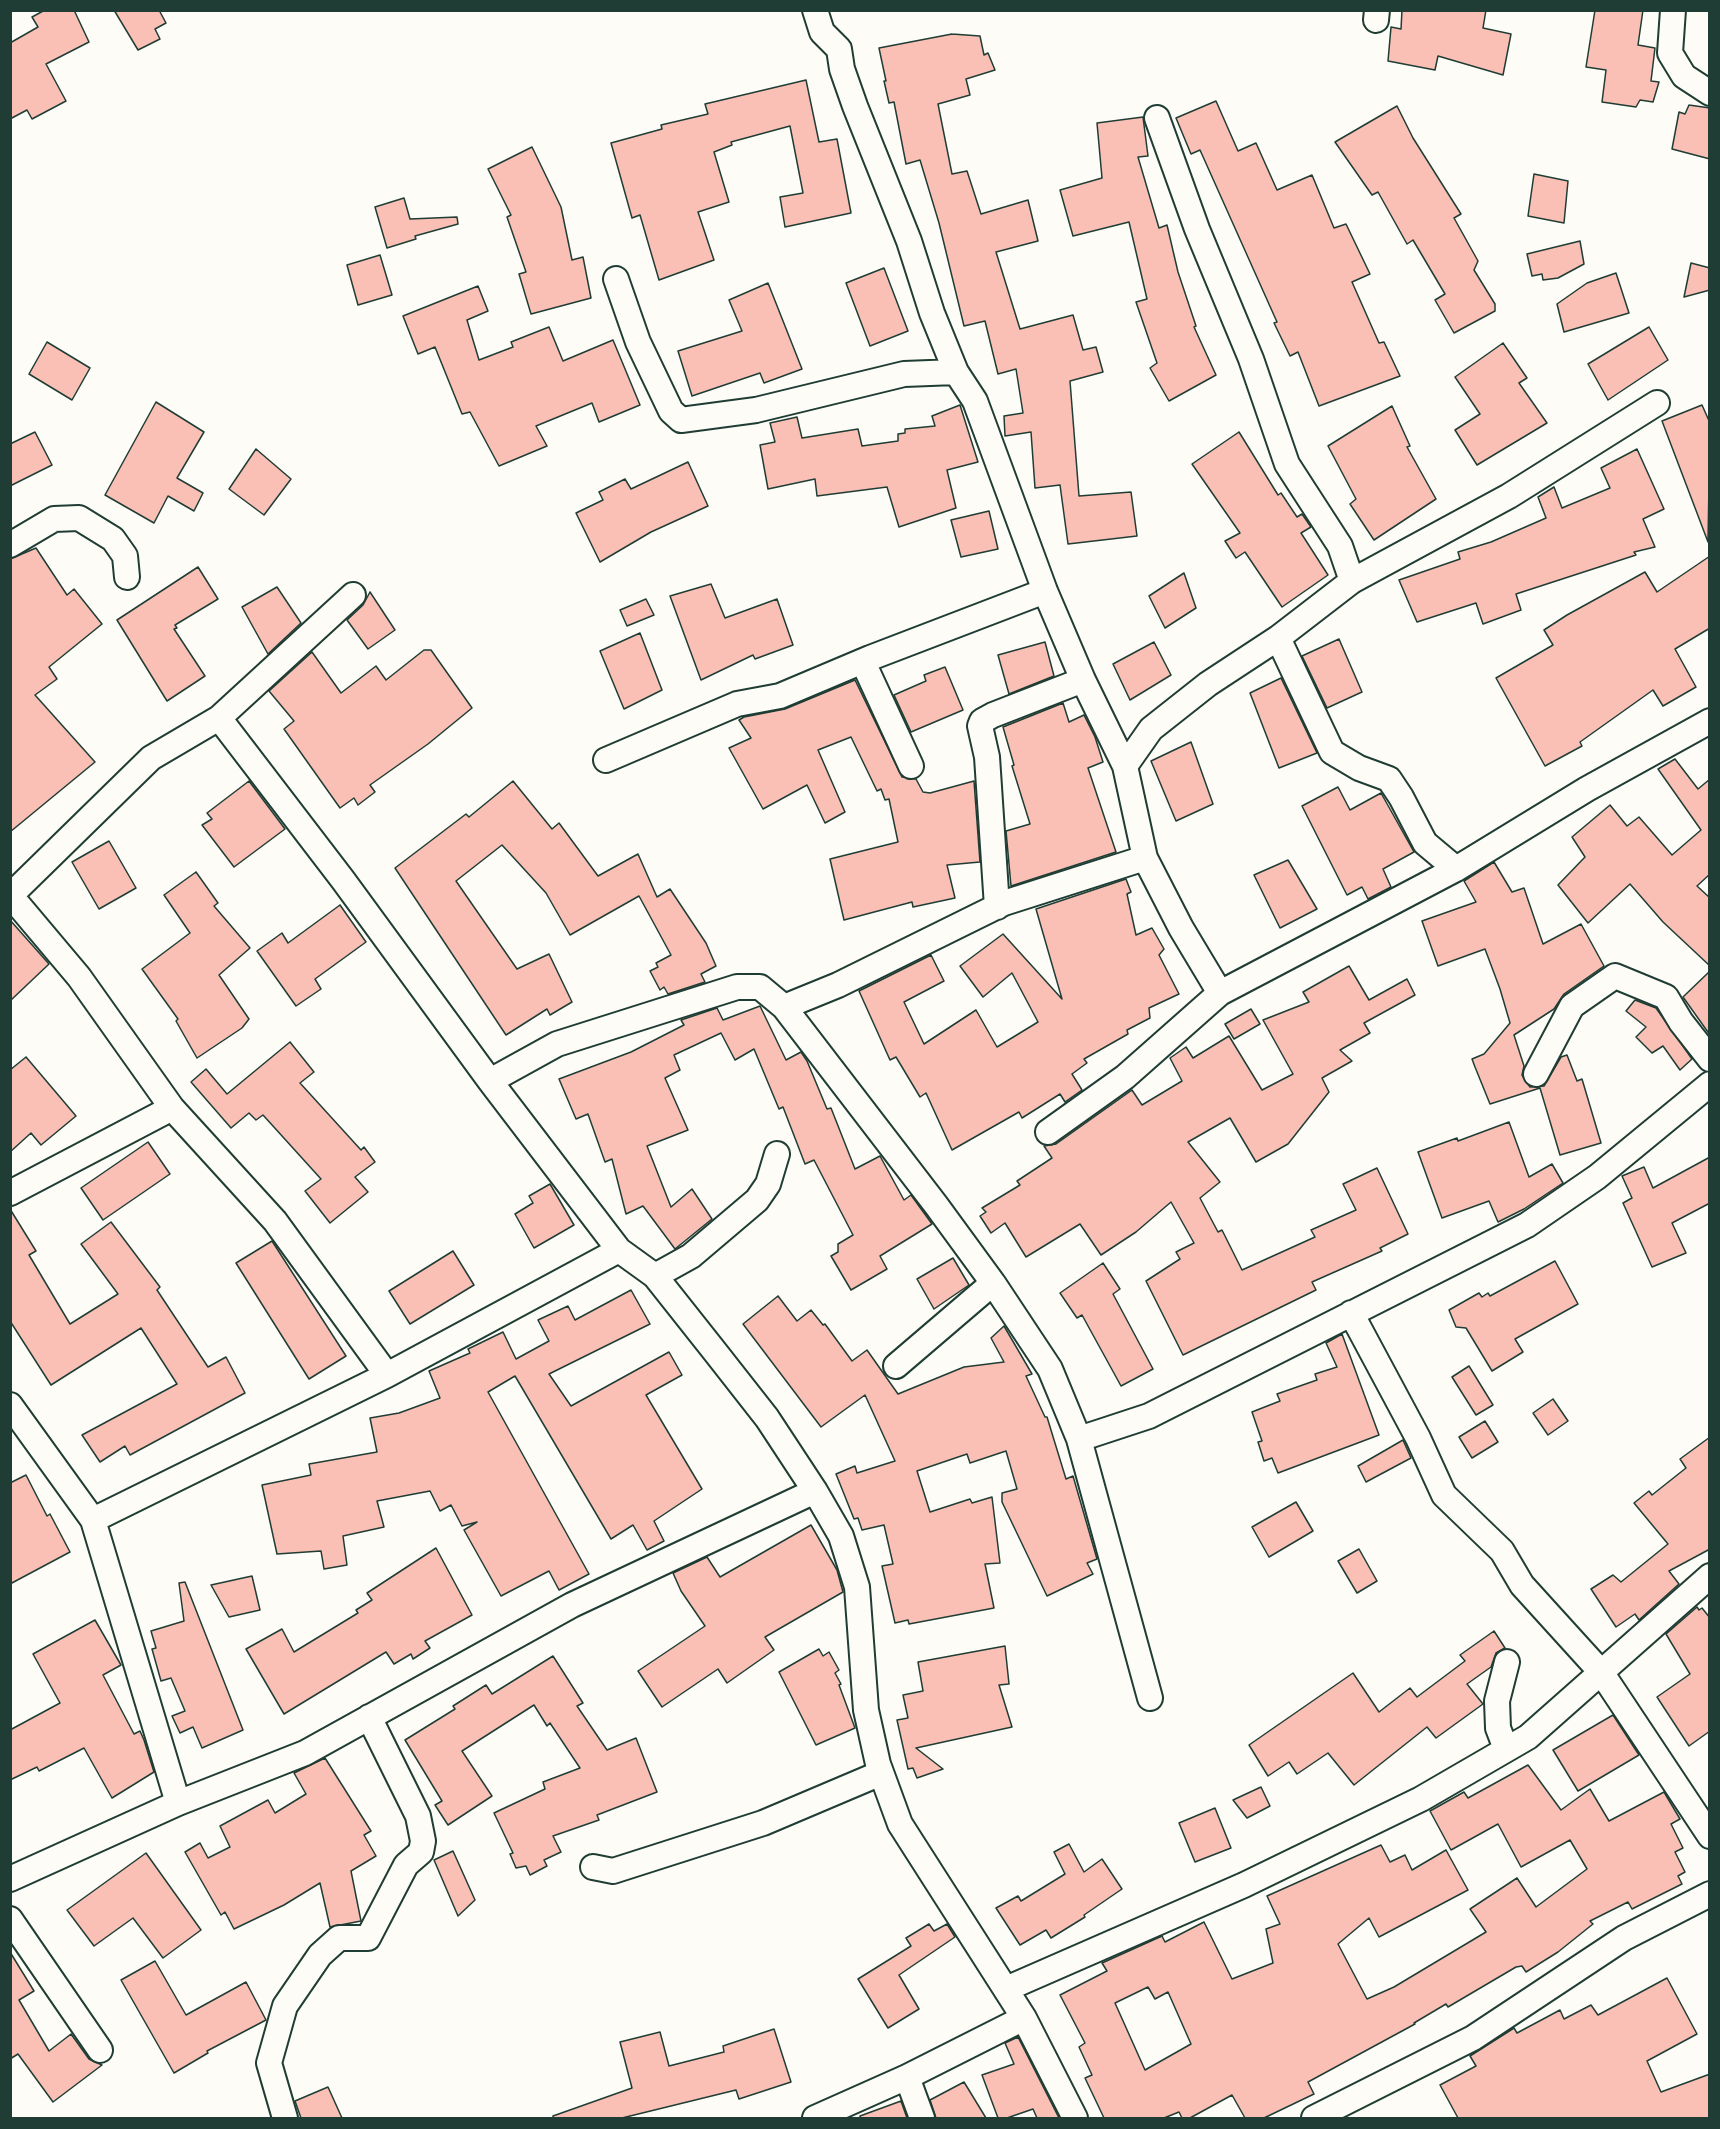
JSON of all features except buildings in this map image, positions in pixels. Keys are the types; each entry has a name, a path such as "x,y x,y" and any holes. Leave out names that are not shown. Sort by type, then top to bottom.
{"street":[{"path":"814,10 822,32 839,49 842,69 855,106 909,241 932,313 956,372 975,401 1046,591 1083,680 1125,766 1145,858 1180,928 1220,993"},
{"path":"1673,10 1670,53 1684,76 1710,93"},
{"path":"1157,118 1197,229 1251,359 1287,464 1340,546 1352,580"},
{"path":"616,279 638,342 671,411 681,420 756,410 904,374 956,372"},
{"path":"1125,766 1151,729 1208,684 1278,638 1352,580 1509,496 1657,403"},
{"path":"10,545 54,519 79,518 113,539 125,556 127,577"},
{"path":"606,760 737,704 780,696 1046,591"},
{"path":"353,595 219,718 151,758 11,895 79,977 172,1108 275,1221 387,1375"},
{"path":"1278,638 1332,752 1359,768 1389,779 1425,843 1456,868"},
{"path":"863,662 911,766"},
{"path":"997,907 987,757 980,726 982,721 993,715 1083,680"},
{"path":"219,718 343,880 490,1081 620,1250 655,1276 767,1418 815,1491 842,1536 857,1587 866,1710 881,1773 900,1824 1024,2018 1075,2118"},
{"path":"1048,1132 1125,1077 1220,993 1456,868 1587,789 1710,721"},
{"path":"784,1006 838,985 997,907 1145,858"},
{"path":"1536,1074 1572,1006 1615,976 1666,997 1681,1022 1710,1059"},
{"path":"490,1081 557,1044 737,987 760,987 784,1006 993,1283 1050,1369 1079,1439 1150,1698"},
{"path":"1079,1439 1149,1416 1527,1225 1597,1178 1710,1084"},
{"path":"10,1193 172,1108"},
{"path":"655,1276 691,1256 757,1200 768,1184 777,1154"},
{"path":"93,1520 387,1375 620,1250"},
{"path":"896,1366 993,1283"},
{"path":"1351,1312 1418,1438 1444,1495 1502,1551 1522,1585 1601,1672 1710,1836"},
{"path":"10,1406 93,1520 178,1803"},
{"path":"10,1879 178,1803 304,1753 572,1605 815,1491"},
{"path":"1006,1989 1244,1885 1421,1799 1528,1737 1690,1590 1710,1576"},
{"path":"1506,1749 1498,1728 1497,1701 1508,1662"},
{"path":"285,2118 269,2064 285,2006 320,1955 339,1938 368,1938 406,1865 421,1852 423,1841 418,1816 369,1717"},
{"path":"593,1867 613,1871 763,1823 881,1773"},
{"path":"1314,2118 1473,2038 1624,1938 1710,1894"},
{"path":"10,1919 100,2050"},
{"path":"815,2118 907,2078 1024,2018"},
{"path":"907,2078 922,2118"}]}
